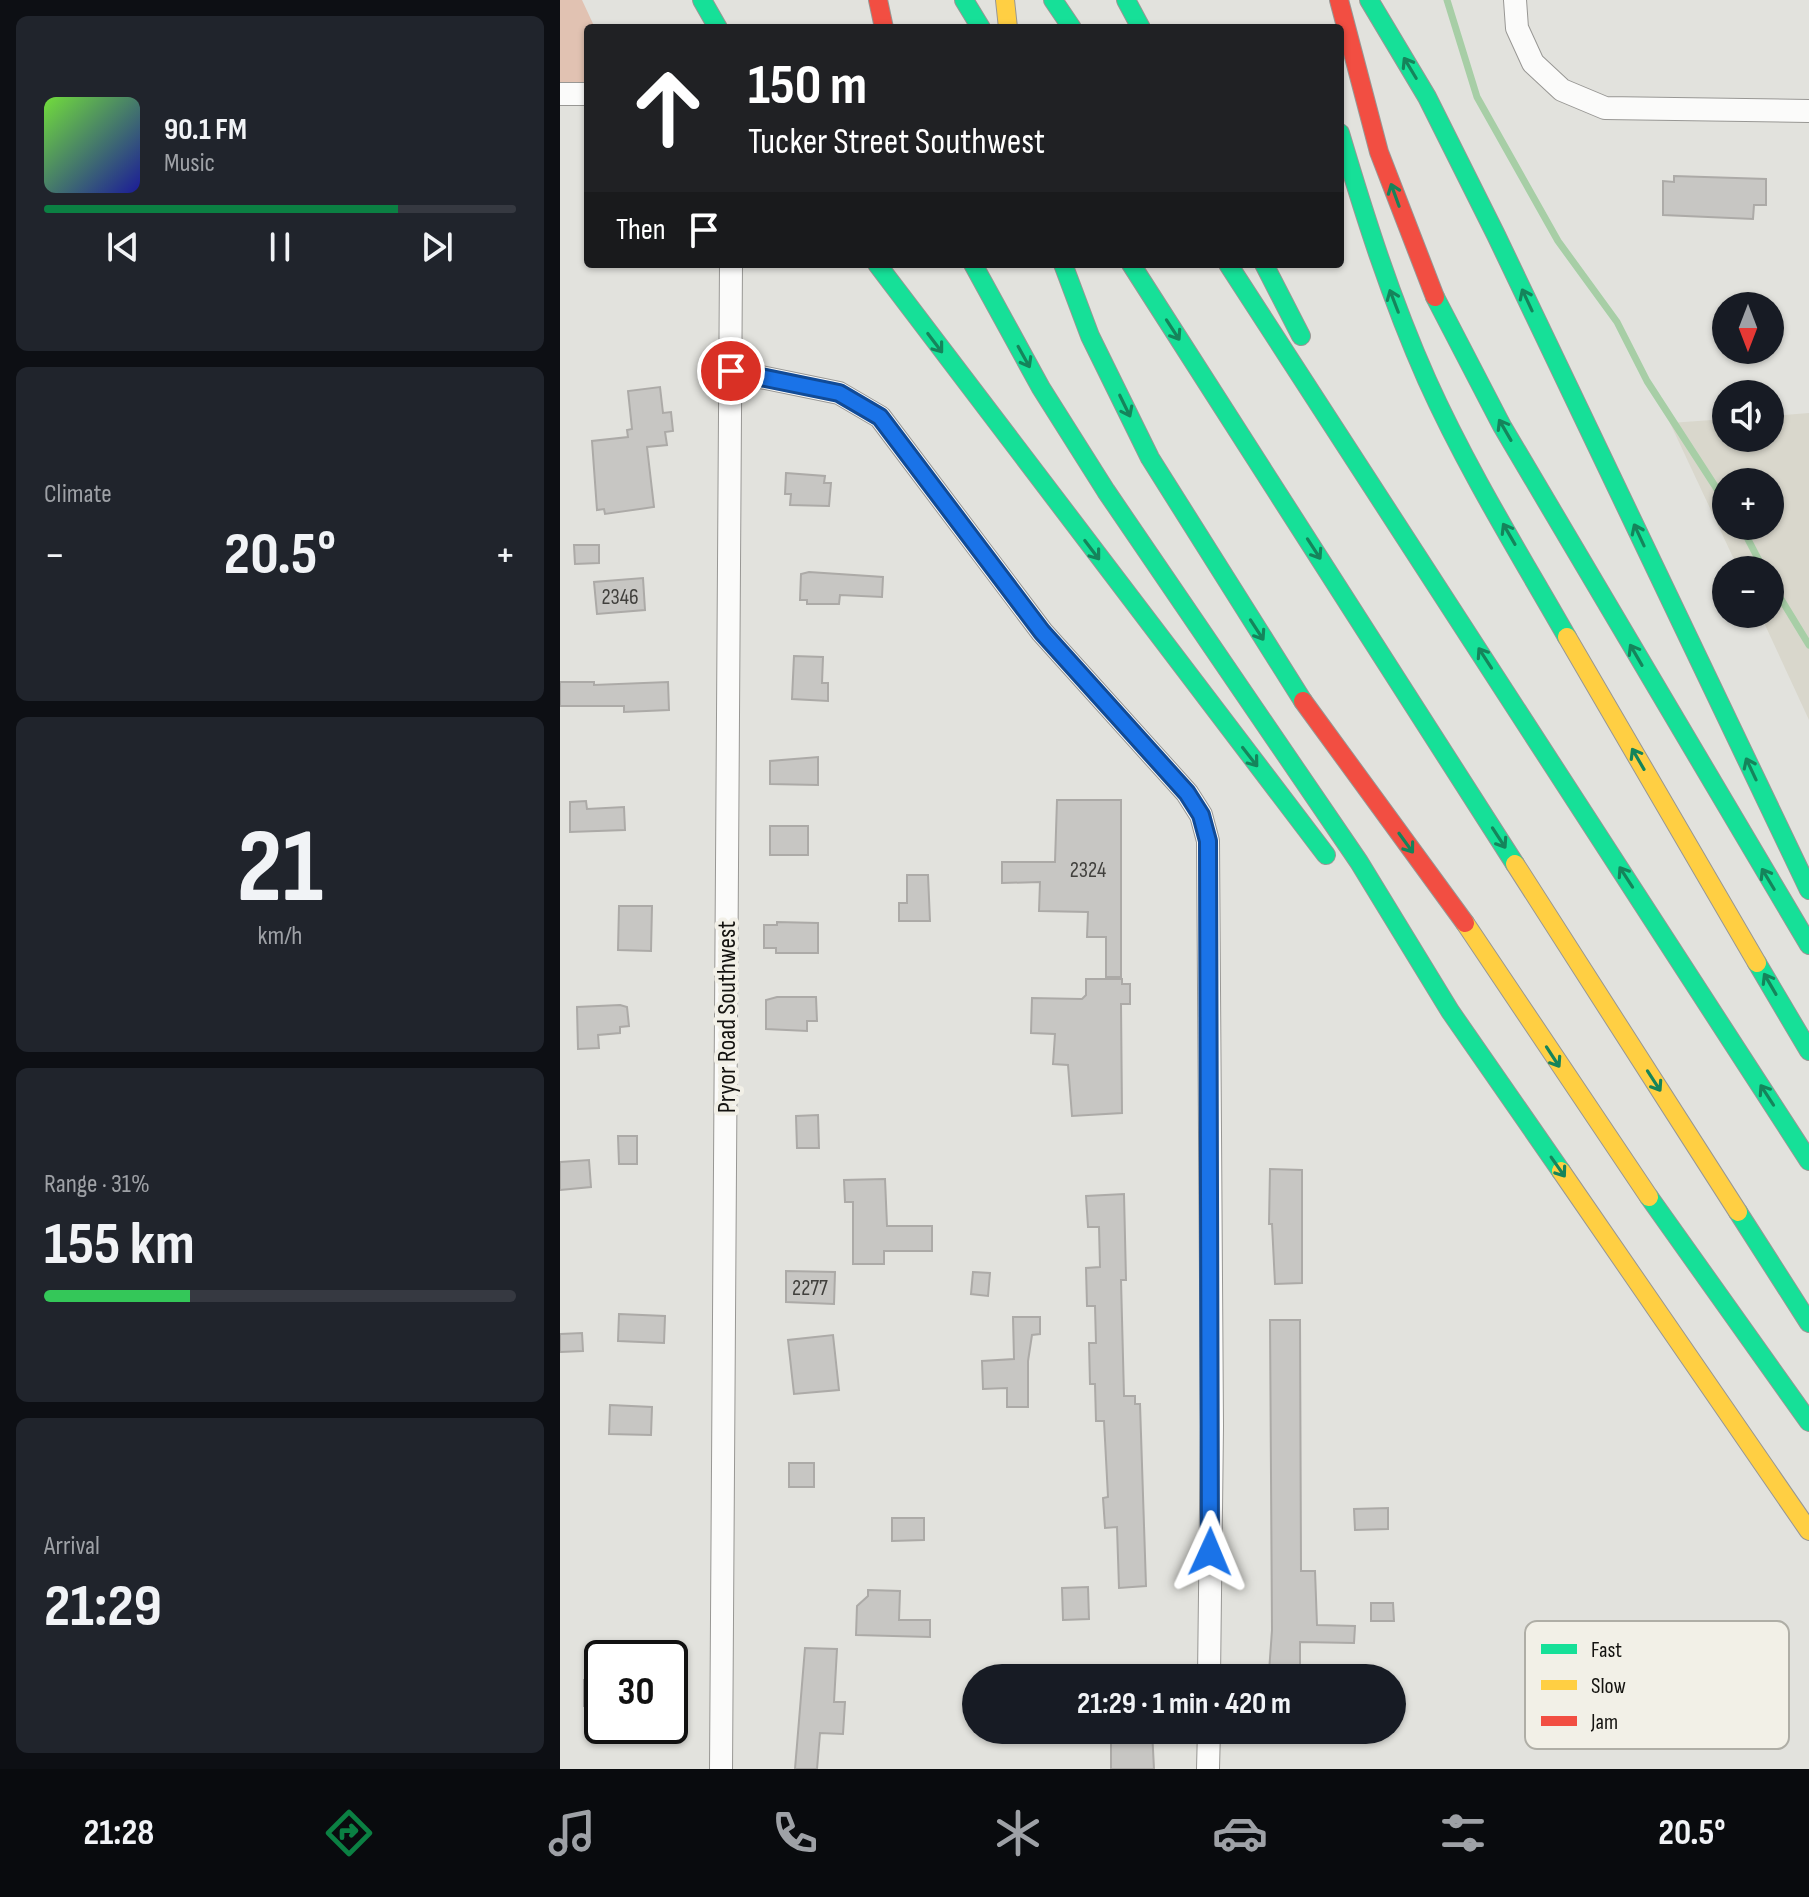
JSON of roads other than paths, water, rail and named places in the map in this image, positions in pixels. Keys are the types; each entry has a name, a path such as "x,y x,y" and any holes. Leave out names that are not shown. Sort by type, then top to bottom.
{"highway":[{"path":"702,0 716,24"},
{"path":"721,0 733,24"},
{"path":"964,0 979,24"},
{"path":"1005,0 1008,24"},
{"path":"1053,0 1069,24"},
{"path":"1126,0 1139,24"},
{"path":"1339,0 1344,24"},
{"path":"1369,0 1427,97 1469,180 1809,890"},
{"path":"1344,26 1379,152 1413,246 1466,362 1714,789 1809,945"},
{"path":"1344,147 1377,258 1435,397 1597,689 1809,1051"},
{"path":"880,268 1224,725 1450,1011"},
{"path":"975,268 1041,388 1106,491 1359,862 1450,1011 1809,1531"},
{"path":"1064,268 1090,336 1150,458 1307,708 1470,930 1599,1127 1809,1422"},
{"path":"1134,268 1809,1323"},
{"path":"1231,268 1809,1161"},
{"path":"1266,268 1390,510"}],"street":[{"path":"1515,0 1517,28 1533,63 1562,90 1605,108 1809,111"},
{"path":"560,94 584,94"},
{"name":"Pryor Road Southwest","path":"721,1769 731,268"},
{"path":"731,371 839,393 880,417 1042,632 1187,793 1201,815 1208,841 1209,1664"},
{"path":"1208,1769 1209,1744"}],"waterway":[{"path":"1447,0 1477,97 1558,241 1617,322 1647,381 1712,481"},
{"path":"1748,540 1757,556"},
{"path":"1784,604 1809,645"}]}
